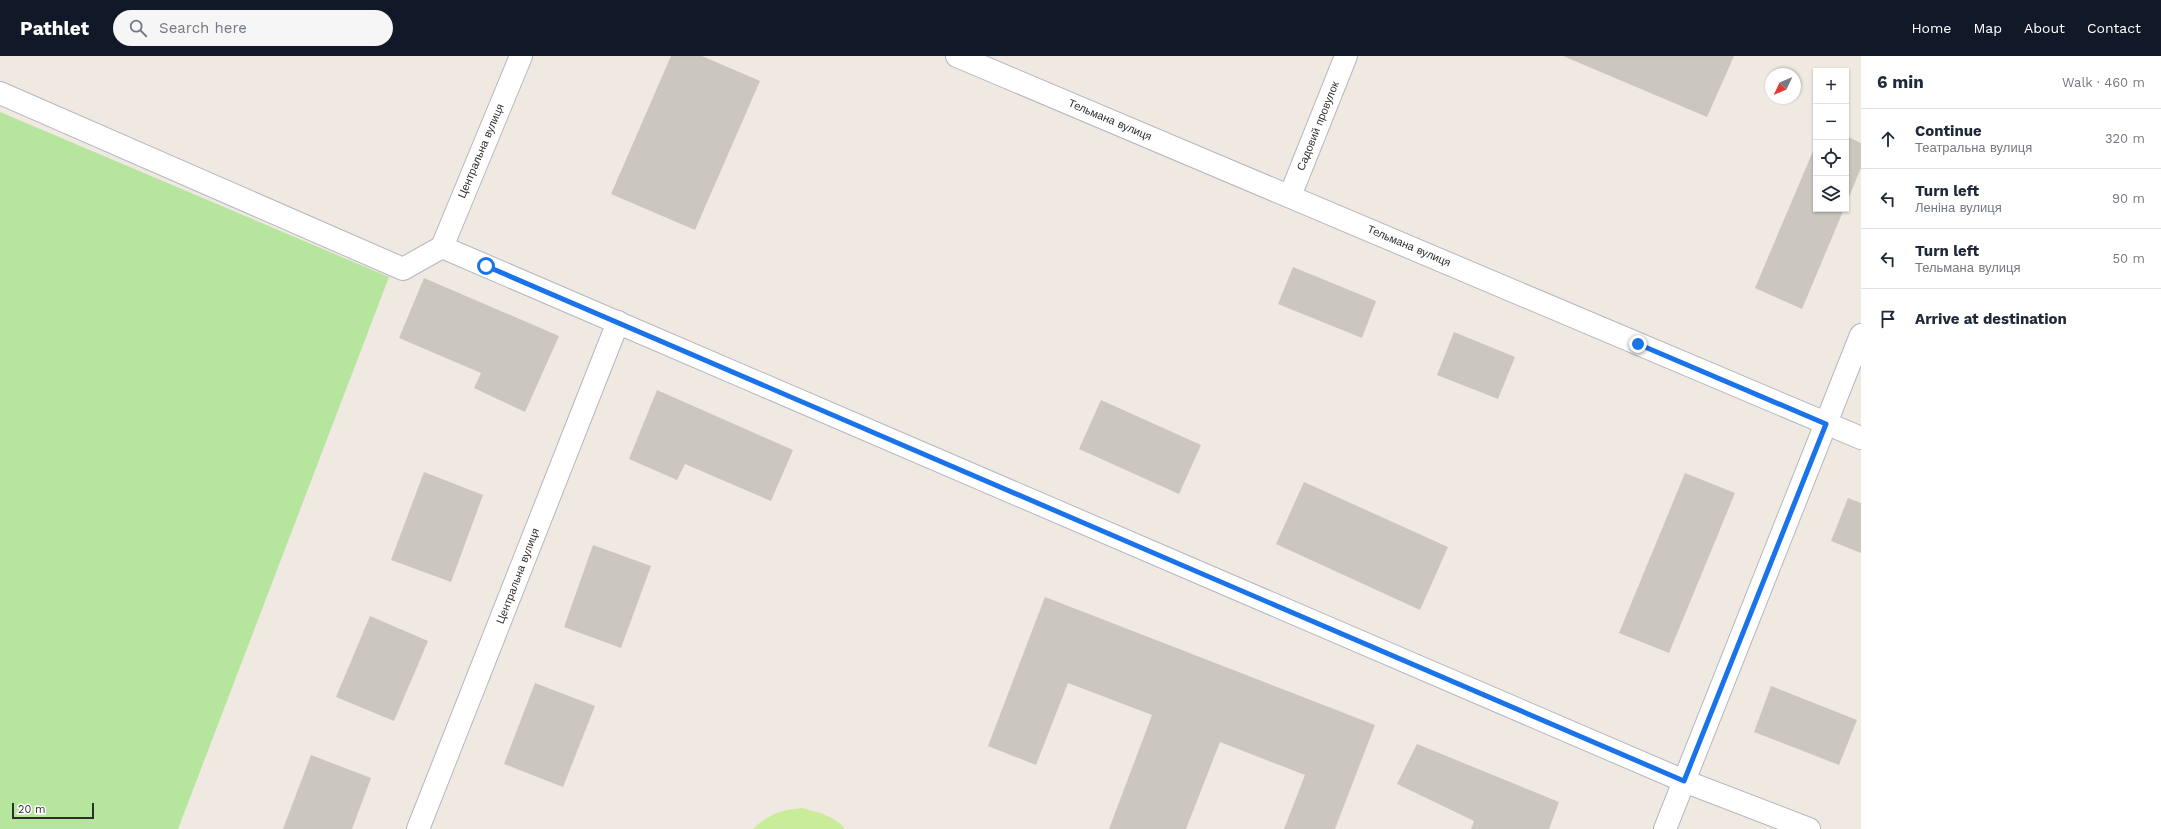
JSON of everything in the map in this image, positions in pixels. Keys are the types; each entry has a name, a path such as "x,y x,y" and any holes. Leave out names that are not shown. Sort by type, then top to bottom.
{"street":[{"name":"Центральна вулиця","path":"442,247 521,56"},
{"name":"Тельмана вулиця","path":"956,56 1861,438"},
{"name":"Садовий провулок","path":"1290,196 1346,56"},
{"path":"0,93 403,269 442,247 1684,781 1809,829"},
{"name":"Центральна вулиця","path":"418,829 618,322"},
{"path":"1665,829 1861,335"}],"green space":[{"path":"0,112 389,277 178,829 0,829"},
{"path":"802,808 831,818 845,829 753,829 770,816 788,810"}],"building":[{"path":"671,56 702,56 760,81 695,230 611,194"},
{"path":"1563,56 1734,56 1707,117"},
{"path":"1849,137 1861,143 1861,168 1849,197"},
{"path":"1813,151 1813,212 1843,212 1802,309 1755,288"},
{"path":"1293,267 1376,301 1362,338 1278,304"},
{"path":"424,278 559,336 525,412 474,388 481,373 399,338"},
{"path":"1454,332 1515,357 1498,399 1437,375"},
{"path":"657,390 793,450 771,501 685,464 677,480 629,459"},
{"path":"1101,400 1201,445 1179,494 1079,449"},
{"path":"424,472 483,495 451,582 391,560"},
{"path":"1685,473 1735,493 1669,653 1619,633"},
{"path":"1304,482 1448,547 1420,610 1276,544"},
{"path":"1848,498 1861,503 1861,553 1831,541"},
{"path":"593,545 651,566 621,648 564,627"},
{"path":"1045,597 1375,725 1335,829 1284,829 1305,775 1220,742 1186,829 1109,829 1152,715 1068,683 1036,765 988,746"},
{"path":"370,616 428,641 394,721 336,697"},
{"path":"535,683 595,706 563,787 504,764"},
{"path":"1771,686 1857,720 1839,765 1754,732"},
{"path":"1417,744 1559,802 1549,829 1471,829 1474,821 1397,784"},
{"path":"311,755 371,778 352,829 283,829"}],"route":[{"path":"486,266 1684,781 1826,424 1638,344"}]}
